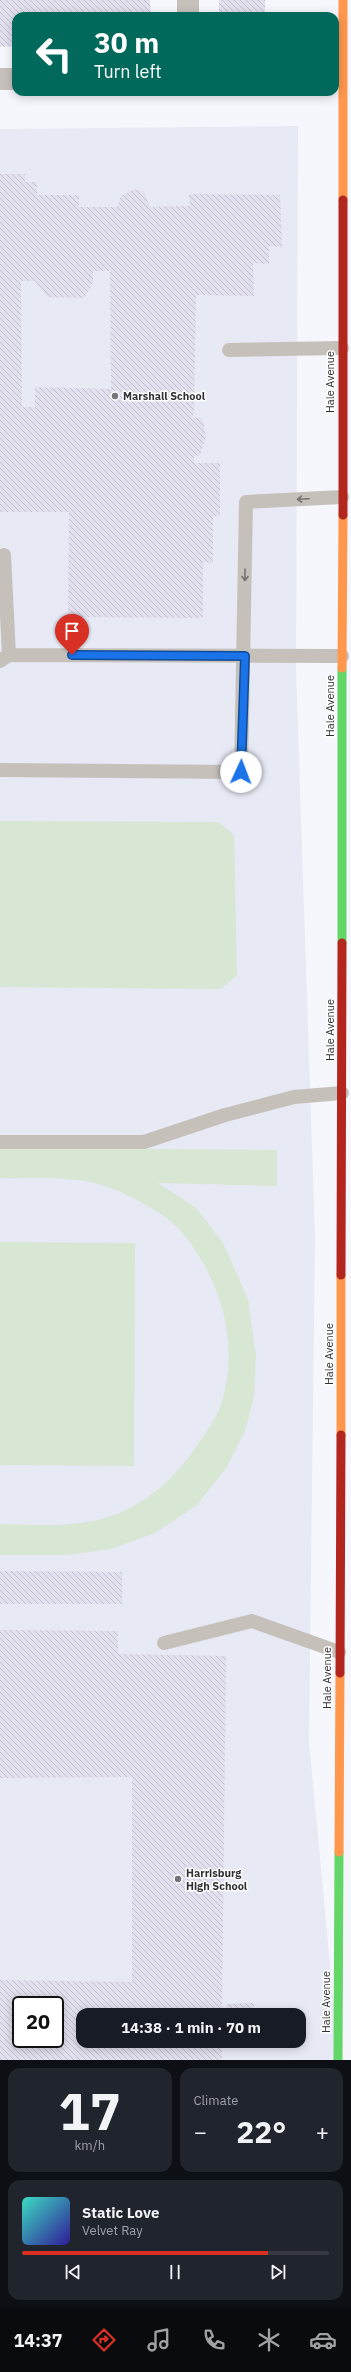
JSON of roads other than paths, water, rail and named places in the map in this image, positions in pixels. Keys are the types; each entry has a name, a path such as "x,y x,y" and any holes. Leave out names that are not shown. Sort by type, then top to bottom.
{"street":[{"path":"188,0 188,12"},
{"name":"Hale Avenue","path":"342,0 342,656 347,784 345,1082 345,1652 342,2058"},
{"path":"0,79 12,79"}],"lane":[{"path":"229,350 342,348"},
{"path":"0,770 241,772 245,656 246,502 342,497"},
{"path":"4,555 5,658 342,656"},
{"path":"0,1142 144,1142 187,1129 225,1115 345,1082"},
{"path":"164,1643 252,1621 345,1652"}],"place":[{"name":"Marshall School","path":"115,396"},
{"name":"Harrisburg High School","path":"178,1879"}]}
